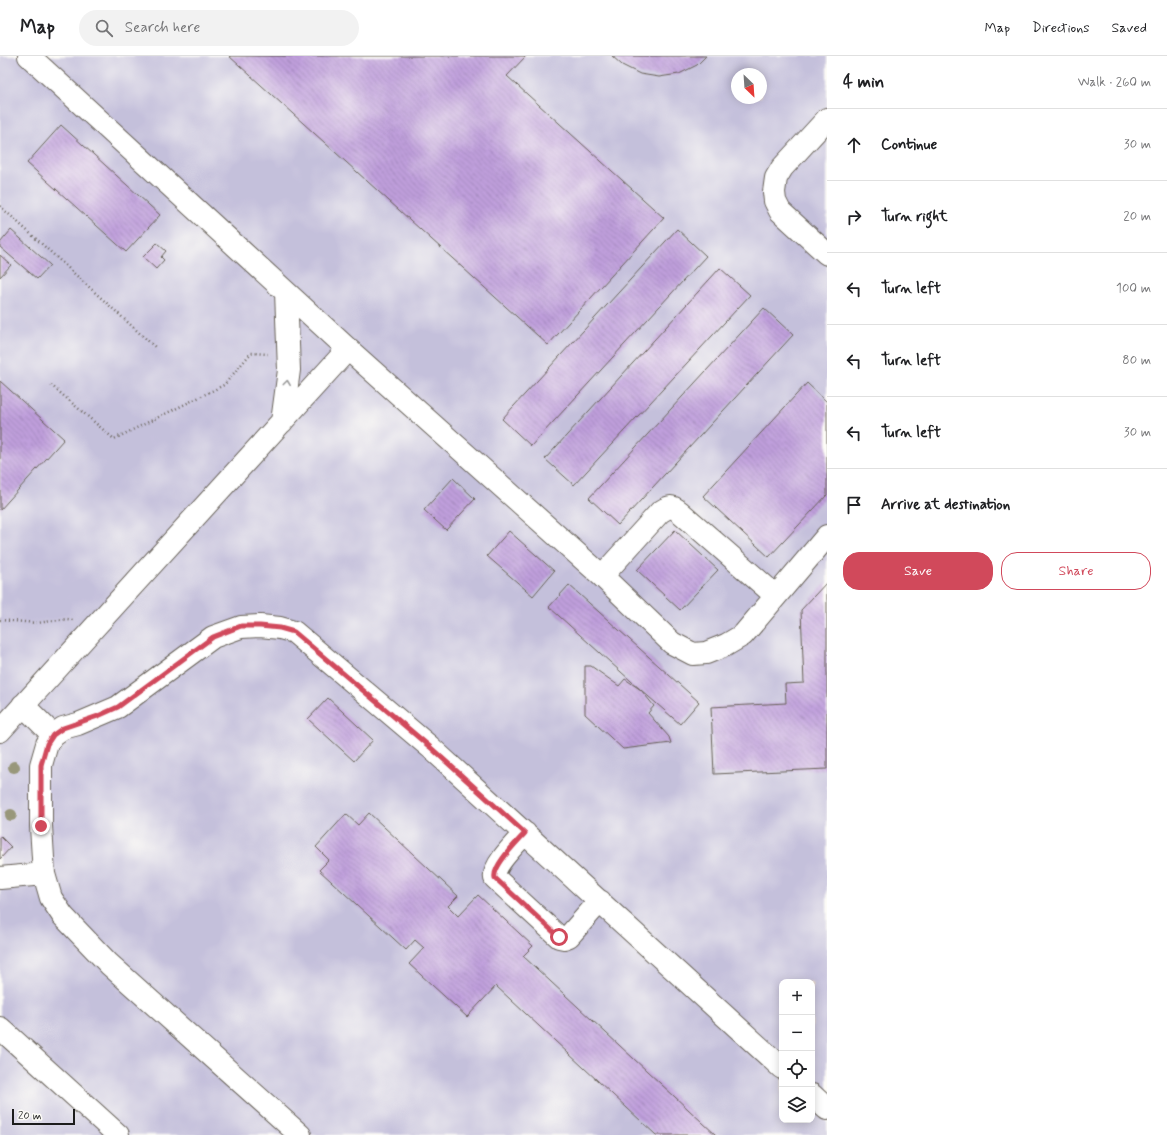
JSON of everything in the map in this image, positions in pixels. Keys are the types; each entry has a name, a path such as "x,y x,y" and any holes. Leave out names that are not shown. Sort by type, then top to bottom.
{"lane":[{"path":"29,56 348,349 602,576 672,643 693,654 706,653 726,645 743,635 827,536"},
{"path":"827,119 782,168 776,178 774,192 775,201 780,211 827,254"},
{"path":"282,422 289,370 286,292"},
{"path":"0,731 348,349"},
{"path":"602,576 660,512 668,507 673,507 776,596"},
{"path":"300,1135 109,964 63,916 51,898 44,874 41,826 41,765 47,744 53,735 63,728 98,716 118,707 213,637 241,626 280,628 294,632 430,747 779,1065"},
{"path":"23,705 53,735"},
{"path":"525,833 497,866 494,874 495,878 559,937 564,938 569,936 600,901"},
{"path":"0,878 44,874"},
{"path":"0,1028 118,1135"},
{"path":"815,1098 827,1109"}],"path":[{"path":"0,206 156,348"},
{"path":"51,385 114,439 224,385 251,353 288,355"},
{"path":"0,620 37,623 67,619"}],"shaded area":[{"path":"0,56 827,56 827,1135 0,1135"}],"building":[{"path":"229,56 526,56 507,76 664,218 548,345"},
{"path":"612,56 706,56 697,65 679,74 659,77 640,74 622,65"},
{"path":"61,125 160,215 126,252 27,163"},
{"path":"677,229 706,256 531,446 502,419"},
{"path":"11,230 50,265 37,279 0,247 0,243"},
{"path":"157,243 166,251 161,257 164,260 156,269 143,257"},
{"path":"0,255 11,265 0,277"},
{"path":"720,268 750,295 574,485 545,459"},
{"path":"764,308 793,335 618,525 589,498"},
{"path":"0,381 64,439 0,510"},
{"path":"807,383 827,402 827,495 769,557 703,496"},
{"path":"453,478 475,499 446,530 424,510"},
{"path":"675,530 718,570 680,610 637,570"},
{"path":"509,531 554,571 533,596 487,556"},
{"path":"827,582 827,769 714,774 711,707 786,703 785,684 804,683 801,610"},
{"path":"569,585 699,702 680,724 549,607"},
{"path":"585,666 591,666 619,686 625,679 641,690 654,706 648,713 669,737 671,743 623,749 585,714"},
{"path":"328,698 373,740 354,761 308,719"},
{"path":"369,813 458,896 448,906 458,916 478,895 533,946 523,956 716,1135 656,1135 496,986 467,1017 409,964 424,948 415,940 406,950 319,870 329,860 316,847 346,814 358,825"},
{"path":"0,836 11,847 0,859"}],"route":[{"path":"41,826 41,765 47,744 53,735 63,728 78,724 118,707 213,637 241,626 280,628 294,632 430,747 525,833 497,866 494,874 495,878 559,937"}]}
